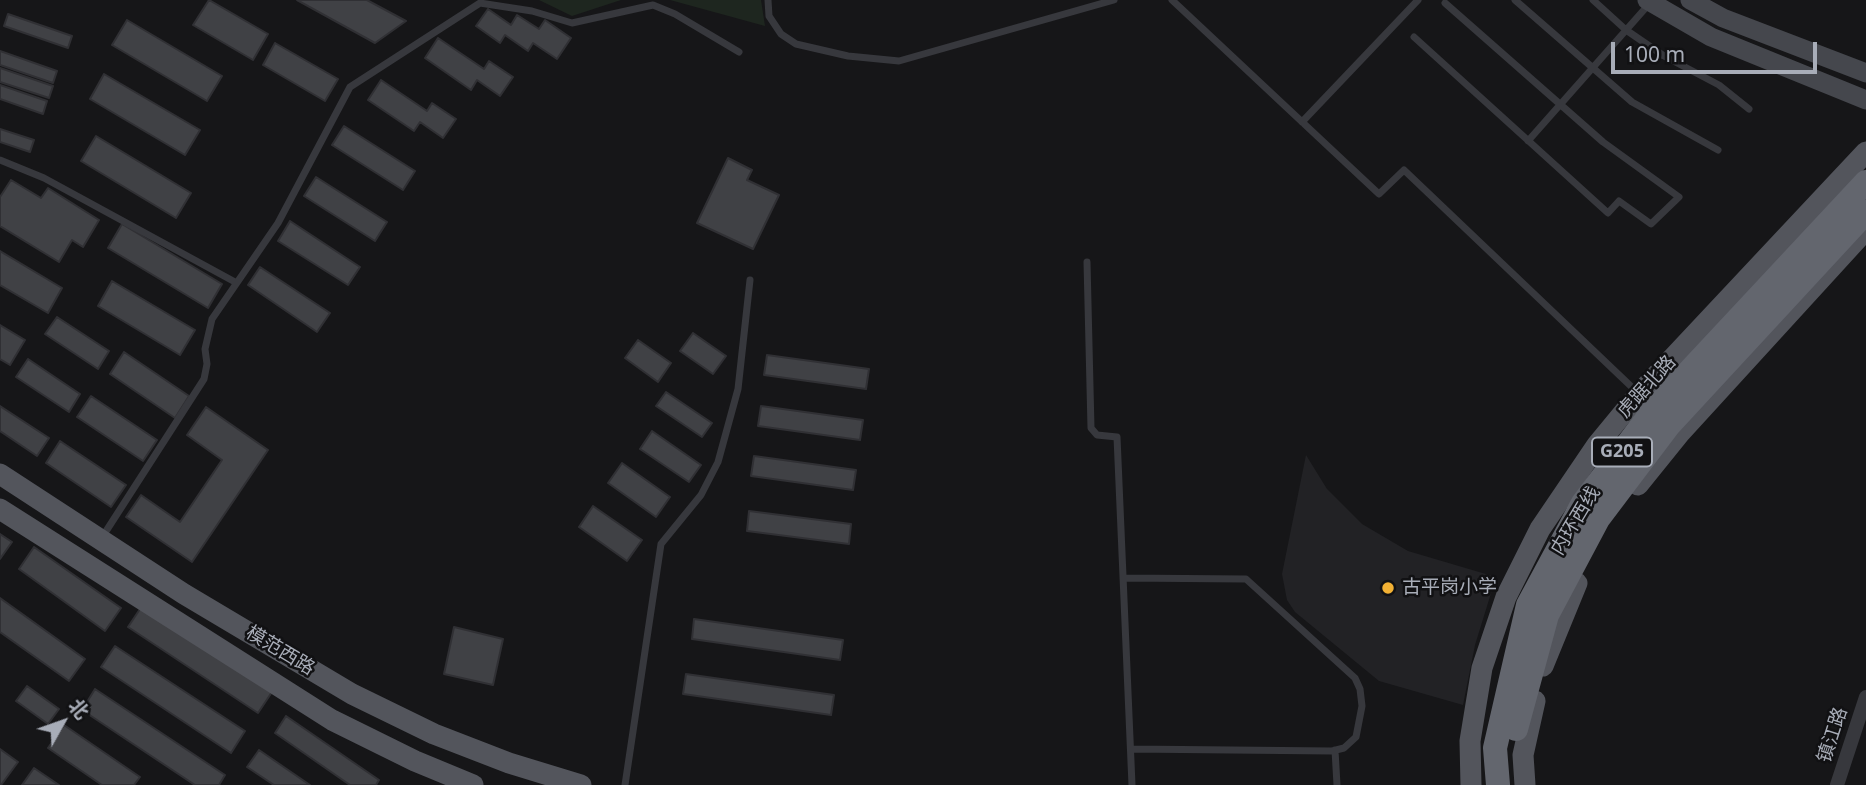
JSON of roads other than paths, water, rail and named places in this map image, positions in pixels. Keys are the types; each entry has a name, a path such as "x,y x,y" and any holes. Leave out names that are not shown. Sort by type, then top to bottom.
{"highway":[{"name":"内环西线","path":"1498,785 1495,748 1528,605 1583,503 1655,408 1866,181"},
{"name":"内环西线","path":"1512,785 1510,753 1547,615 1598,519 1669,425 1866,212"}],"main road":[{"path":"1690,0 1723,18 1866,73"},
{"path":"1649,1 1711,37 1866,100"},
{"name":"虎踞北路","path":"1471,785 1471,741 1482,668 1506,597 1540,529 1597,446 1639,394 1866,152"},
{"path":"1525,785 1523,755 1541,674 1565,607 1608,522 1680,433 1866,230"},
{"name":"模范西路","path":"0,474 184,594 352,694 434,734 509,763 581,785"},
{"name":"模范西路","path":"0,509 332,720 415,761 473,785"}],"street":[{"name":"镇江路","path":"1838,785 1866,697"}],"lane":[{"path":"768,0 769,16 781,34 796,44 848,56 899,61 1114,0"},
{"path":"1172,0 1379,194 1404,170 1680,433"},
{"path":"1302,122 1418,0"},
{"path":"1515,0 1632,102 1718,150"},
{"path":"1593,0 1626,30 1664,56 1719,85 1749,109"},
{"path":"1528,141 1649,1"},
{"path":"101,540 204,379 207,364 205,349 212,319 278,223 350,87 481,3 532,11 572,23 653,5 675,14 739,52"},
{"path":"1414,37 1608,214 1619,201 1651,224 1679,197 1603,142 1445,3"},
{"path":"0,160 44,178 235,282"},
{"path":"1087,262 1091,428 1097,435 1116,437 1132,785"},
{"path":"625,785 661,544 701,495 718,462 738,389 750,280"},
{"path":"1123,578 1235,576 1258,587 1356,678 1360,689 1360,726 1356,737 1344,748 1131,749"},
{"path":"1335,750 1336,785"}],"place":[{"name":"古平岗小学","path":"1388,588"}]}
